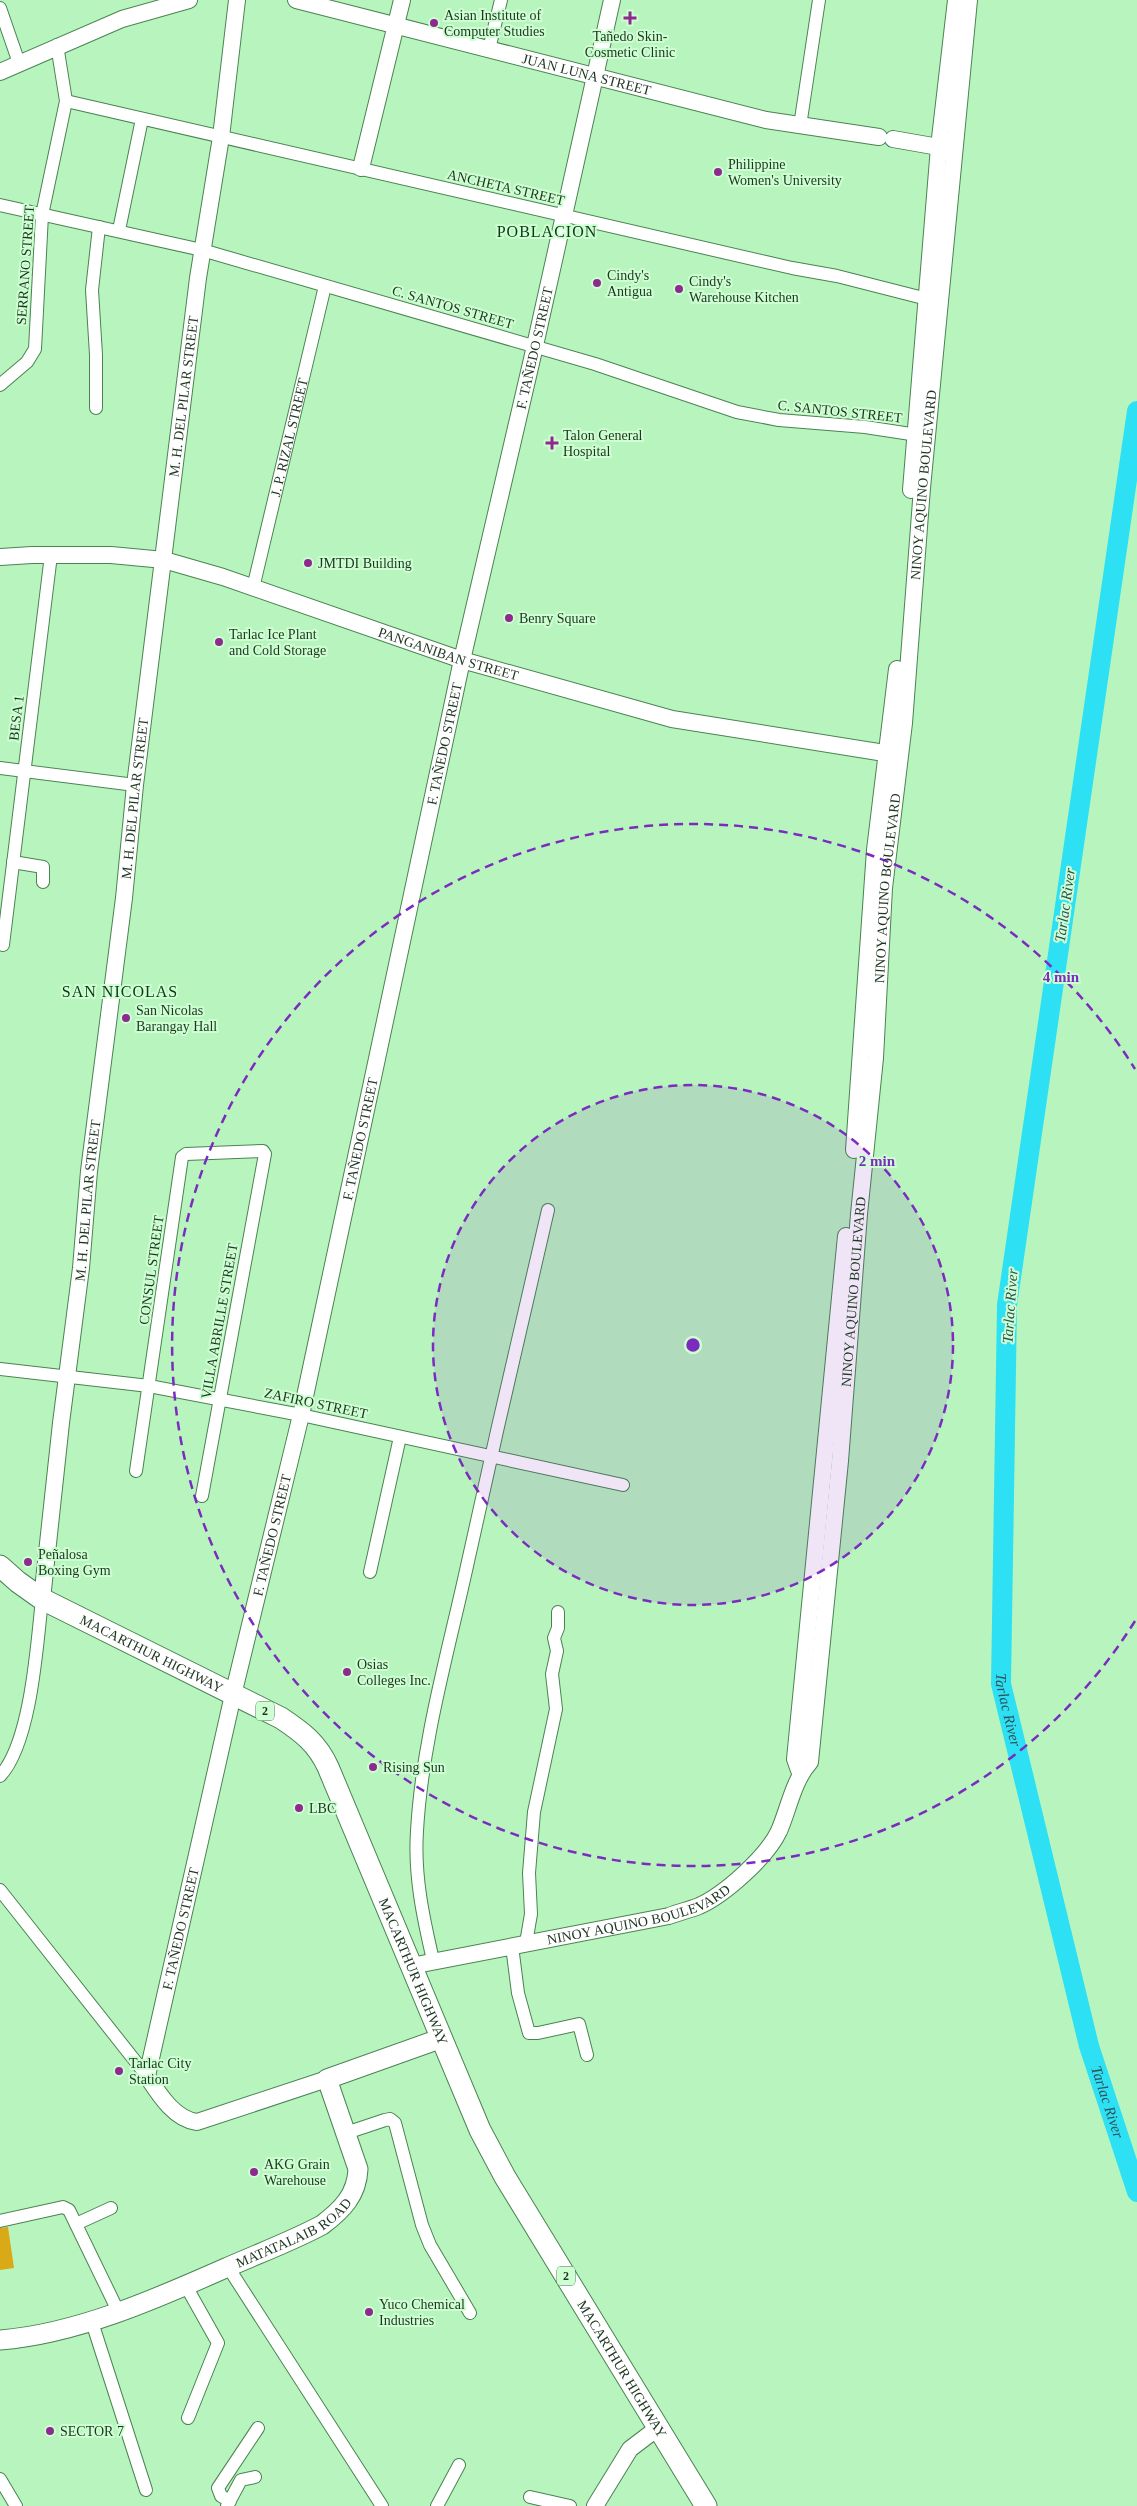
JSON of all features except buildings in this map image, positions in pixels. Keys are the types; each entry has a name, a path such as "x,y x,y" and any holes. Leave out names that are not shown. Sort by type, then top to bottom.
{"highway":[{"name":"MACARTHUR HIGHWAY","path":"0,1566 42,1599 281,1718 304,1734 319,1750 480,2130 505,2178 706,2506"}],"main road":[{"path":"0,72 58,45 138,13 189,0"},
{"name":"M. H. DEL PILAR STREET","path":"42,1599 81,1264 89,1171 123,907 135,785 202,250 221,137 237,0"},
{"name":"JUAN LUNA STREET","path":"296,0 766,120 947,148"},
{"path":"361,168 402,0"},
{"name":"F. TAÑEDO STREET","path":"147,2076 233,1695 301,1415 462,660 535,347 562,215 612,0"},
{"name":"NINOY AQUINO BOULEVARD","path":"411,1966 433,1960 669,1916 700,1906 731,1885 762,1854 778,1834 800,1773 810,1762 841,1452 859,1214 875,1058 884,888 894,755 947,148 956,0"},
{"name":"NINOY AQUINO BOULEVARD","path":"947,148 969,0"},
{"name":"PANGANIBAN STREET","path":"0,557 111,555 164,560 253,588 462,660 672,718 894,755"},
{"path":"147,2076 174,2110 187,2119 197,2122 442,2038"},
{"name":"MATATALAIB ROAD","path":"0,2340 33,2335 91,2319 186,2286 296,2238 322,2225 342,2210 354,2189 358,2169 327,2079"},
{"path":"595,2506 630,2450 658,2426"}],"street":[{"path":"490,49 501,0"},
{"path":"800,126 819,0"},
{"path":"0,8 20,63"},
{"name":"SERRANO STREET","path":"0,385 27,362 35,349 42,215 66,101 58,45"},
{"name":"ANCHETA STREET","path":"66,101 792,268 837,276 933,301"},
{"path":"118,230 142,119"},
{"name":"C. SANTOS STREET","path":"0,205 202,250 595,364 737,412 779,420 865,427 921,436"},
{"path":"96,408 96,355 92,281 99,227"},
{"name":"J. P. RIZAL STREET","path":"253,588 325,286"},
{"name":"BESA 1","path":"3,945 51,555"},
{"path":"0,768 135,785"},
{"path":"13,862 43,867 44,882"},
{"name":"CONSUL STREET","path":"136,1471 182,1157 186,1154 264,1151"},
{"name":"VILLA ABRILLE STREET","path":"202,1496 264,1151"},
{"path":"433,1960 419,1892 417,1831 427,1748 548,1210"},
{"name":"ZAFIRO STREET","path":"0,1368 149,1386 220,1399 623,1485"},
{"path":"370,1572 400,1437"},
{"path":"0,1776 14,1757 31,1692 42,1599"},
{"path":"558,1612 558,1628 554,1638 557,1651 552,1674 556,1709 534,1812 529,1873 530,1914 519,1945 518,1993 529,2033 532,2034 579,2024 587,2055"},
{"path":"0,1890 147,2076"},
{"path":"346,2132 390,2119 395,2123 422,2226 430,2245 470,2313"},
{"path":"0,2221 63,2207 72,2214 118,2311"},
{"path":"76,2224 112,2208"},
{"path":"228,2267 382,2506"},
{"path":"186,2286 218,2343 188,2418"},
{"path":"91,2319 146,2490"},
{"path":"255,2477 241,2480 228,2504 221,2496 218,2488 258,2428"},
{"path":"437,2506 459,2465"},
{"path":"0,2479 16,2506"},
{"path":"530,2497 570,2506"}],"shaded area":[{"path":"8,2227 14,2268 0,2270 0,2228"}],"waterway":[{"name":"Tarlac River","path":"1137,411 1007,1305 1001,1684 1089,2046 1137,2192"}],"place":[{"name":"Tañedo Skin- Cosmetic Clinic","path":"630,18"},
{"name":"Asian Institute of Computer Studies","path":"434,23"},
{"name":"Philippine Women's University","path":"718,172"},
{"name":"Cindy's Antigua","path":"597,283"},
{"name":"Cindy's Warehouse Kitchen","path":"679,289"},
{"name":"Talon General Hospital","path":"552,443"},
{"name":"JMTDI Building","path":"308,563"},
{"name":"Benry Square","path":"509,618"},
{"name":"Tarlac Ice Plant and Cold Storage","path":"219,642"},
{"name":"San Nicolas Barangay Hall","path":"126,1018"},
{"name":"Peñalosa Boxing Gym","path":"28,1562"},
{"name":"Osias Colleges Inc.","path":"347,1672"},
{"name":"Rising Sun","path":"373,1767"},
{"name":"LBC","path":"299,1808"},
{"name":"Tarlac City Station","path":"119,2071"},
{"name":"AKG Grain Warehouse","path":"254,2172"},
{"name":"Yuco Chemical Industries","path":"369,2312"},
{"name":"SECTOR 7","path":"50,2431"}],"district":[{"name":"POBLACION","path":"547,231"},
{"name":"SAN NICOLAS","path":"120,991"}]}
